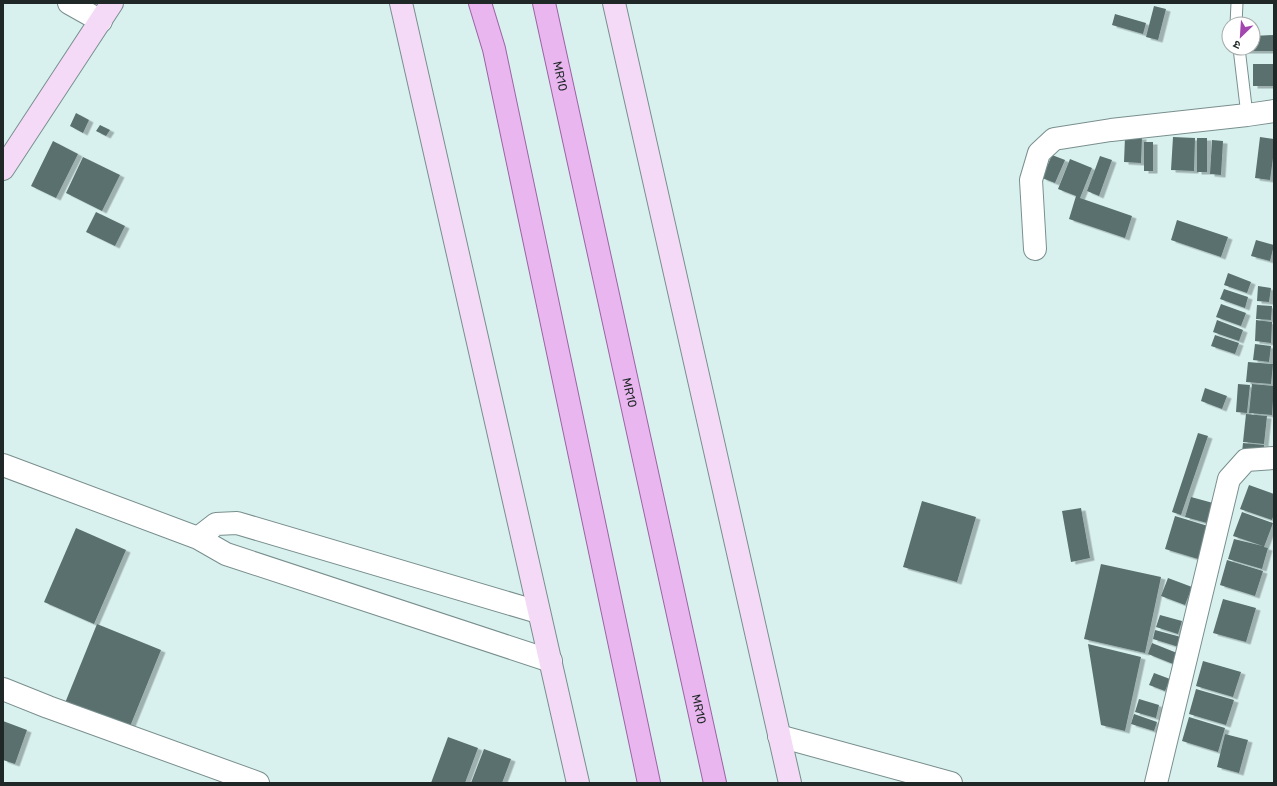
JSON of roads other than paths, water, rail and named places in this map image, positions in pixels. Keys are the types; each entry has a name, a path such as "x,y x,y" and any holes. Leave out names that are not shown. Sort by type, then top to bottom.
{"main road":[{"path":"480,3 494,49 650,783"},
{"name":"MR10","path":"544,3 715,783"}],"street":[{"path":"3,169 107,12 69,3"},
{"path":"402,3 538,612 578,783"},
{"path":"614,3 790,783"},
{"path":"1035,249 1031,180 1039,153 1054,139 1111,130 1274,111"},
{"path":"1156,783 1229,479 1246,460 1274,458"},
{"path":"3,465 198,538 226,554 550,661"},
{"path":"198,538 216,524 237,523 538,612"},
{"path":"3,689 48,707 258,783"},
{"path":"779,736 951,783"}],"lane":[{"path":"1236,16 1237,3"},
{"path":"1240,56 1247,115"}]}
